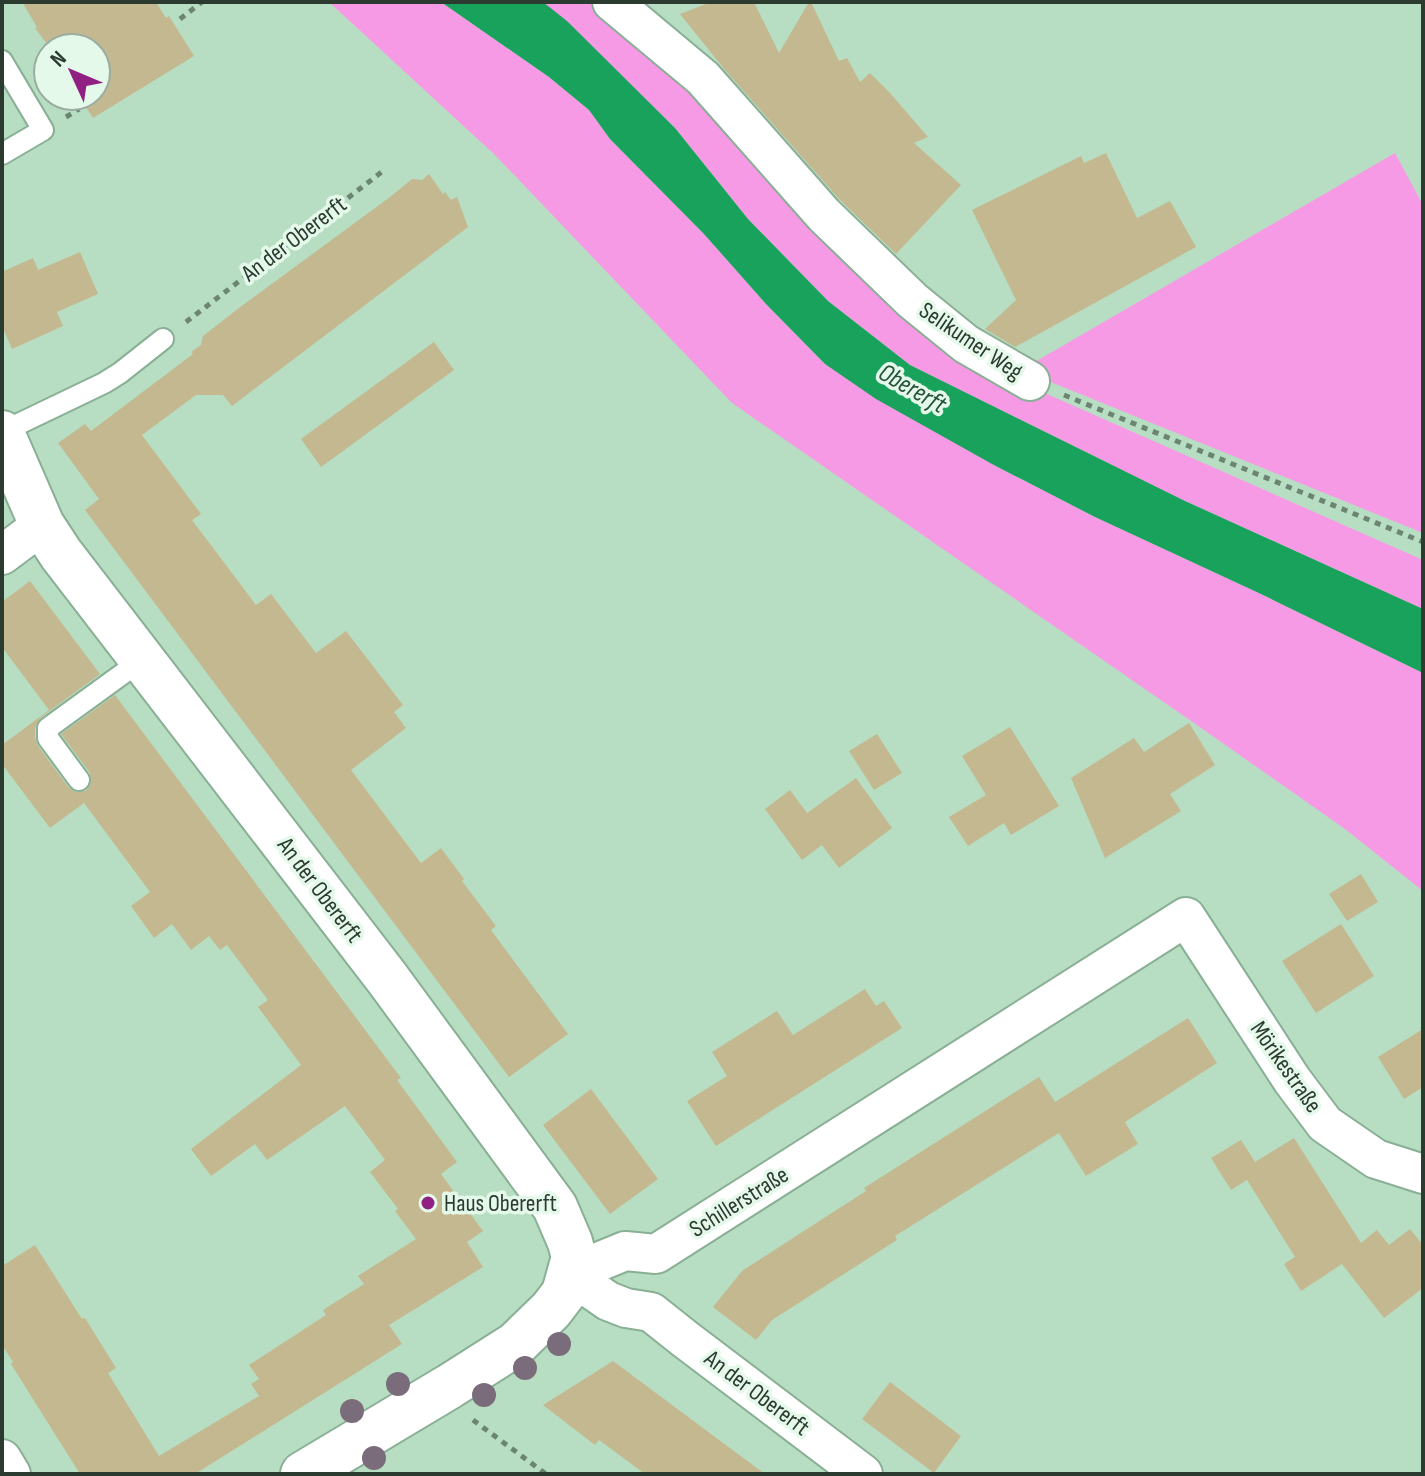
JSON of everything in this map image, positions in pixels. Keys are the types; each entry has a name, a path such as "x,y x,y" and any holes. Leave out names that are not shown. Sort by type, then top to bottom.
{"street":[{"name":"Selikumer Weg","path":"612,2 703,78 824,215 920,307 966,344 1030,381"},
{"name":"An der Obererft","path":"2,432 42,525 61,554 387,978 555,1207 574,1257 569,1274 608,1301 651,1312 853,1471"},
{"path":"2,555 42,525"},
{"name":"Mörikestraße","path":"1186,917 1292,1080 1325,1124 1376,1159 1423,1174"},
{"name":"Schillerstraße","path":"656,1254 1186,917"},
{"path":"303,1474 516,1344 564,1293 569,1274 625,1251 656,1254 664,1269 664,1290 651,1312"},
{"path":"2,1459 11,1474"}],"lane":[{"path":"2,61 43,130 2,154"},
{"name":"An der Obererft","path":"2,432 104,383 163,339"},
{"path":"79,780 48,738 48,728 143,659"}],"path":[{"path":"180,19 202,2"},
{"name":"An der Obererft","path":"163,339 383,171"},
{"name":"Selikumer Weg","path":"1030,381 1423,542"},
{"path":"450,1386 474,1422 546,1474"}],"shaded area":[{"path":"329,2 441,2 549,77 589,110 610,139 825,364 992,464 1095,517 1423,673 1423,891 1345,829 732,403 495,155"},
{"path":"543,2 588,2 1031,387 1423,560 1423,609 1185,501 910,365 828,301 748,219 675,128"},
{"path":"1395,153 1423,205 1423,533 1021,370"}],"water":[{"name":"Obererft","path":"441,2 543,2 567,21 675,128 748,219 828,301 910,365 1185,501 1423,609 1423,673 1095,517 876,399 825,364 610,139 589,110 549,77"}],"building":[{"path":"22,2 156,2 166,18 169,16 194,56 112,106 112,32 38,32"},
{"path":"711,2 754,2 779,53 811,2 839,61 847,58 860,82 870,73 928,137 914,143 961,185 896,254 840,200 725,70 680,14"},
{"path":"89,112 103,112 93,118"},
{"path":"1106,153 1137,218 1170,201 1196,247 1015,347 985,329 1016,300 972,210 1081,156 1084,163"},
{"path":"429,174 443,194 445,192 451,200 457,197 468,227 232,406 223,395 196,395 142,435 201,514 192,520 256,605 271,594 316,653 346,631 403,705 394,712 406,728 351,770 421,863 441,848 496,926 491,930 568,1034 509,1077 85,510 99,499 58,443 85,424 91,431 193,354 191,352 201,345 203,336 239,308 412,179 422,180"},
{"path":"80,252 98,294 57,312 63,326 12,349 2,326 2,272 33,258 38,270"},
{"path":"434,342 454,370 321,467 301,439"},
{"path":"30,581 100,674 40,718 35,728 38,746 69,788 75,792 86,791 91,784 90,773 61,734 115,695 401,1078 397,1080 457,1162 441,1174 483,1231 467,1242 483,1267 389,1325 402,1344 195,1474 80,1474 2,1345 2,1266 35,1245 116,1368 108,1373 159,1456 259,1396 251,1384 259,1379 249,1365 326,1315 323,1310 364,1284 358,1276 416,1239 370,1172 385,1160 345,1106 267,1160 255,1144 211,1176 191,1149 301,1065 258,1007 268,1000 227,945 220,950 209,936 191,950 172,924 154,938 131,906 150,892 84,803 50,828 2,764 2,745 49,710 2,647 2,602"},
{"path":"1189,723 1215,765 1170,794 1181,811 1105,858 1071,778 1134,738 1144,752"},
{"path":"1010,727 1059,806 1011,835 1004,823 968,846 949,817 986,795 962,756"},
{"path":"877,734 902,773 874,790 849,751"},
{"path":"856,778 892,828 839,868 822,845 802,860 765,809 790,790 807,813"},
{"path":"1361,874 1378,902 1347,921 1329,894"},
{"path":"1341,924 1374,976 1316,1013 1282,961"},
{"path":"865,989 876,1006 884,1001 902,1028 716,1146 687,1101 727,1076 712,1052 777,1011 793,1035"},
{"path":"1188,1018 1217,1063 1125,1122 1138,1144 1086,1176 1059,1133 895,1236 897,1240 772,1320 756,1340 713,1307 742,1271 866,1191 864,1188 1039,1077 1055,1102"},
{"path":"1423,1029 1423,1087 1404,1099 1378,1057"},
{"path":"591,1089 658,1179 610,1214 543,1125"},
{"path":"1294,1138 1361,1243 1377,1230 1389,1245 1410,1229 1423,1245 1423,1288 1384,1318 1342,1264 1301,1291 1284,1264 1295,1257 1247,1180 1231,1190 1211,1158 1241,1140 1255,1162"},
{"path":"613,1361 765,1474 645,1474 599,1440 595,1445 543,1405"},
{"path":"890,1382 961,1436 934,1473 862,1419"}],"place":[{"name":"Haus Obererft","path":"428,1203"}]}
